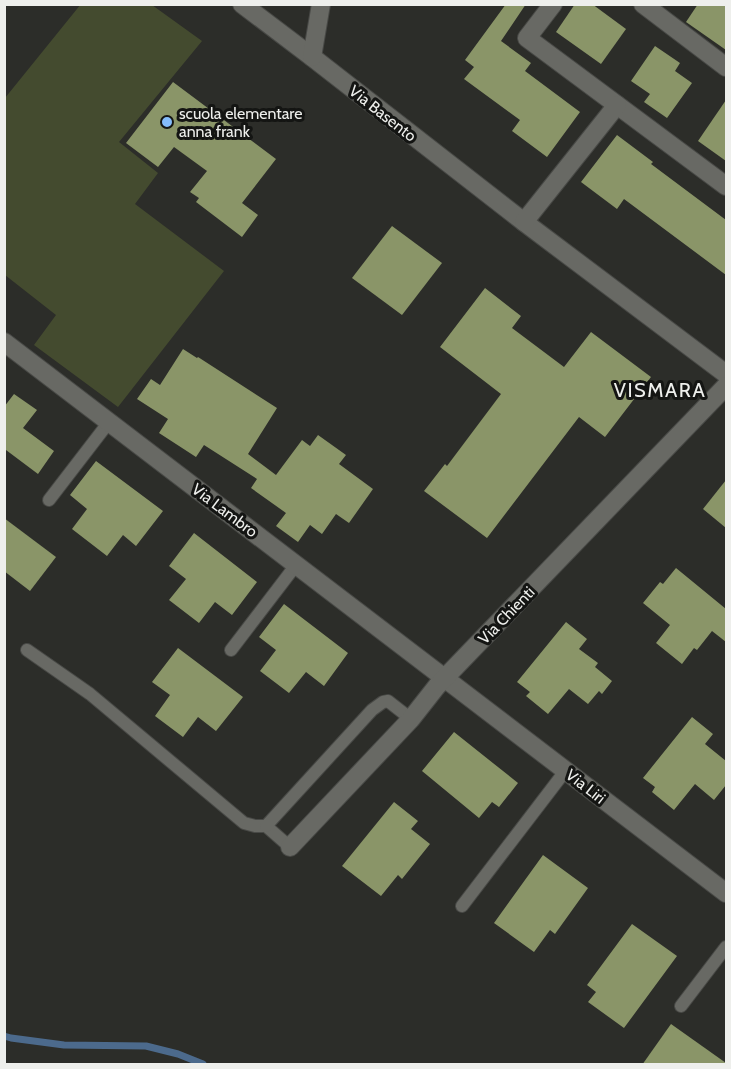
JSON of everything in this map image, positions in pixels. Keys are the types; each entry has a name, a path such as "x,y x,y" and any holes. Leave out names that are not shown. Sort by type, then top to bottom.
{"street":[{"name":"Via Basento","path":"242,4 524,222 726,374"},
{"path":"312,57 321,4"},
{"path":"553,4 528,38 726,186"},
{"path":"643,4 726,67"},
{"path":"524,222 617,105"},
{"name":"Via Lambro","path":"7,348 109,422 445,678"},
{"name":"Via Chienti","path":"290,847 411,719 445,678 726,386"},
{"name":"Via Liri","path":"445,678 726,894"}],"lane":[{"path":"49,500 109,422"},
{"path":"231,650 296,565"},
{"path":"27,650 90,694 244,823 266,826 290,847"},
{"path":"266,826 372,710 388,701 411,719"},
{"path":"462,906 566,770"},
{"path":"681,1006 726,947"}],"green space":[{"path":"81,4 152,5 202,41 119,142 158,173 135,204 224,271 118,407 34,345 56,315 5,275 5,98"}],"building":[{"path":"506,4 526,4 501,41 531,63 525,71 580,112 547,157 512,131 520,120 464,79 474,67 465,60"},
{"path":"575,4 592,4 626,29 601,64 556,32"},
{"path":"698,4 726,4 726,50 686,22"},
{"path":"655,46 680,63 675,71 692,83 667,118 644,102 650,94 631,81"},
{"path":"173,82 276,159 242,203 258,215 242,237 196,202 199,198 190,192 207,171 174,147 158,167 126,143"},
{"path":"726,100 726,161 698,141"},
{"path":"617,135 653,162 651,164 726,220 726,275 624,199 617,209 581,182"},
{"path":"392,226 442,263 402,315 352,278"},
{"path":"485,288 521,316 512,328 564,367 591,332 651,377 605,437 579,417 487,538 424,491 445,464 447,466 501,394 440,347"},
{"path":"183,349 277,408 248,454 276,475 302,440 310,446 318,435 346,455 339,464 373,489 349,523 336,514 322,534 310,525 298,542 276,526 286,513 251,488 257,479 204,445 196,457 159,433 168,419 137,399 151,379 160,385"},
{"path":"14,394 37,410 23,428 54,451 38,474 6,450 4,453 4,407"},
{"path":"96,461 163,511 136,546 123,535 107,556 72,529 87,509 70,495"},
{"path":"726,480 726,528 703,509"},
{"path":"4,518 56,557 30,591 4,571"},
{"path":"194,533 257,582 232,615 215,602 199,623 169,600 186,579 169,566"},
{"path":"676,568 726,609 726,642 712,631 697,650 694,648 682,664 656,643 670,625 643,603 660,582 663,584"},
{"path":"284,604 348,653 324,686 306,672 289,693 260,671 276,650 259,637"},
{"path":"566,622 587,639 579,649 598,663 595,667 612,681 602,694 599,691 588,704 569,689 548,714 526,696 530,692 517,682"},
{"path":"178,648 243,697 216,731 198,717 183,737 155,716 170,695 152,682"},
{"path":"692,717 713,734 705,744 726,761 726,785 714,800 695,784 674,810 652,792 655,787 643,778"},
{"path":"454,732 518,783 499,807 492,802 479,818 422,771"},
{"path":"394,802 418,821 411,829 430,844 402,879 398,875 381,896 342,866"},
{"path":"543,855 588,888 555,934 550,930 534,952 494,923"},
{"path":"632,924 677,956 624,1028 588,1002 596,992 587,985"},
{"path":"671,1024 726,1063 726,1065 642,1065"}],"waterway":[{"path":"4,1036 64,1045 146,1046 178,1054 203,1064"}],"place":[{"name":"scuola elementare anna frank","path":"167,122"}],"district":[{"name":"VISMARA","path":"660,390"}]}
